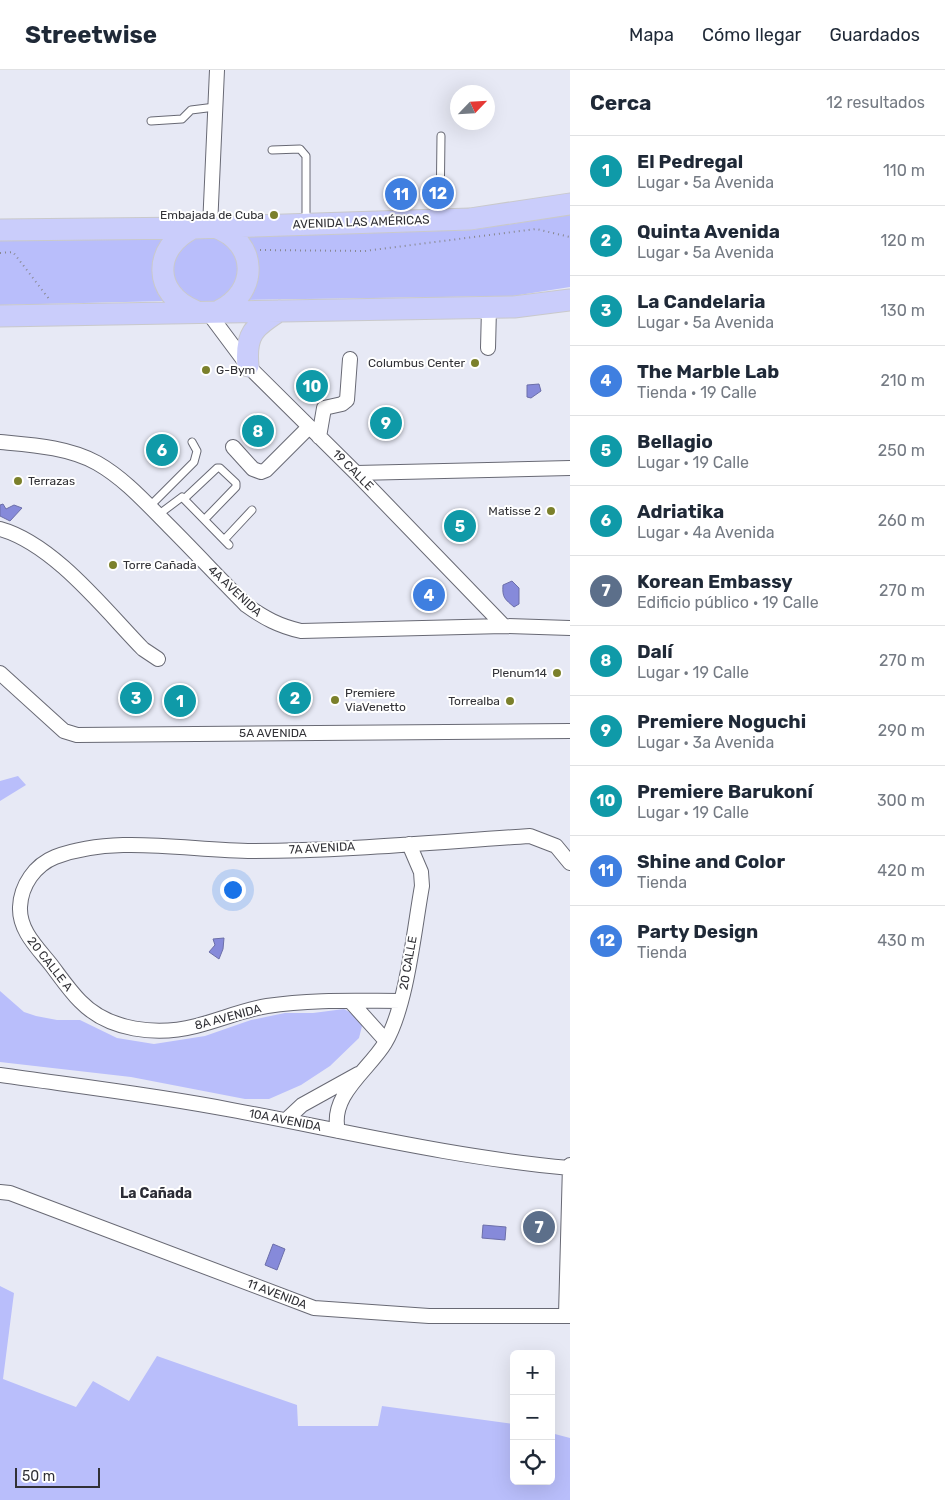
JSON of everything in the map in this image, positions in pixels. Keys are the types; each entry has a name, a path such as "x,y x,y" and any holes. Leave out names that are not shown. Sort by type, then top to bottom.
{"main road":[{"name":"AVENIDA LAS AMÉRICAS","path":"0,230 206,228 470,219 570,204"},
{"path":"206,228 231,234 243,248 249,269 246,285 237,299 207,311 184,307 167,289 162,265 166,252 181,233 206,228"},
{"path":"0,316 207,311 514,308 570,300"},
{"path":"248,366 246,349 255,328 279,311"}],"street":[{"path":"206,228 217,70"},
{"path":"488,348 489,308"},
{"name":"19 CALLE","path":"207,311 248,366 356,473 504,626"},
{"path":"233,447 253,469 261,472 266,470 314,432 324,408 342,404 347,400 350,359"},
{"name":"4A AVENIDA","path":"0,442 50,448 95,462 115,474 154,510 246,605 262,618 282,627 300,631 504,626 570,628"},
{"path":"356,473 570,468"},
{"path":"0,529 23,538 58,563 143,649 158,659"},
{"name":"5A AVENIDA","path":"0,673 64,731 77,735 570,731"},
{"name":"7A AVENIDA","path":"64,854 107,845 253,851 530,836 556,846 570,863"},
{"name":"20 CALLE","path":"338,1131 335,1121 341,1101 386,1041 401,1001 422,886 421,872 409,844"},
{"name":"20 CALLE A","path":"64,854 47,861 30,877 20,902 22,921 29,937 78,1000 98,1016 106,1019"},
{"name":"8A AVENIDA","path":"106,1019 134,1030 164,1031 193,1027 266,1006 401,1001"},
{"path":"351,1002 386,1041"},
{"name":"20 CALLE","path":"286,1120 302,1105 361,1072"},
{"name":"10A AVENIDA","path":"0,1075 91,1086 286,1120 502,1162 570,1167"},
{"path":"568,1315 570,1167"},
{"name":"11 AVENIDA","path":"0,1192 19,1196 314,1308 429,1316 568,1315"}],"lane":[{"path":"151,120 182,119 191,110 215,107"},
{"path":"440,220 441,136"},
{"path":"272,150 300,149 306,156 306,224"},
{"path":"154,510 194,462 197,451 192,442"},
{"path":"184,499 217,468 220,468 236,483 236,487 205,519"},
{"path":"154,510 179,498 184,499 226,542 252,510"}],"path":[{"path":"243,248 270,251 365,251 536,229 570,237"},
{"path":"0,253 14,252 51,301"}],"shaded area":[{"path":"570,215 570,287 513,296 245,300 244,237 471,230"},
{"path":"214,233 242,259 233,296 197,307 169,281 178,244"},
{"path":"165,239 167,301 0,305 0,241"},
{"path":"539,384 541,391 531,398 527,397 527,385"},
{"path":"3,504 6,509 14,505 22,508 10,521 0,516 0,505"},
{"path":"512,581 519,588 519,604 514,607 506,600 503,593 503,585"},
{"path":"18,776 26,785 0,801 0,781"},
{"path":"224,938 223,949 219,959 209,952 215,945 213,939"},
{"path":"0,991 24,1012 57,1020 80,1020 117,1038 154,1044 205,1036 251,1020 285,1013 313,1013 344,1009 357,1016 362,1026 359,1038 330,1066 301,1085 269,1099 245,1099 131,1077 0,1062"},
{"path":"483,1225 506,1227 505,1240 482,1238"},
{"path":"273,1244 285,1249 277,1270 265,1265"},
{"path":"0,1286 14,1293 3,1379 76,1407 93,1381 129,1401 157,1356 297,1405 298,1426 378,1426 382,1406 510,1423 510,1485 555,1485 555,1434 570,1438 570,1500 0,1500"}],"place":[{"name":"Party Design","path":"438,193"},
{"name":"Shine and Color","path":"401,194"},
{"name":"Embajada de Cuba","path":"274,215"},
{"name":"Columbus Center","path":"475,363"},
{"name":"G-Bym","path":"206,370"},
{"name":"Premiere Barukoní","path":"312,386"},
{"name":"Premiere Noguchi","path":"386,423"},
{"name":"Dalí","path":"258,431"},
{"name":"Adriatika","path":"162,450"},
{"name":"Terrazas","path":"18,481"},
{"name":"Matisse 2","path":"551,511"},
{"name":"Bellagio","path":"460,526"},
{"name":"Torre Cañada","path":"113,565"},
{"name":"The Marble Lab","path":"429,595"},
{"name":"Plenum14","path":"557,673"},
{"name":"La Candelaria","path":"136,698"},
{"name":"Quinta Avenida","path":"295,698"},
{"name":"Premiere ViaVenetto","path":"335,700"},
{"name":"El Pedregal","path":"180,701"},
{"name":"Torrealba","path":"510,701"},
{"name":"Korean Embassy","path":"539,1227"}],"district":[{"name":"La Cañada","path":"156,1193"}]}
